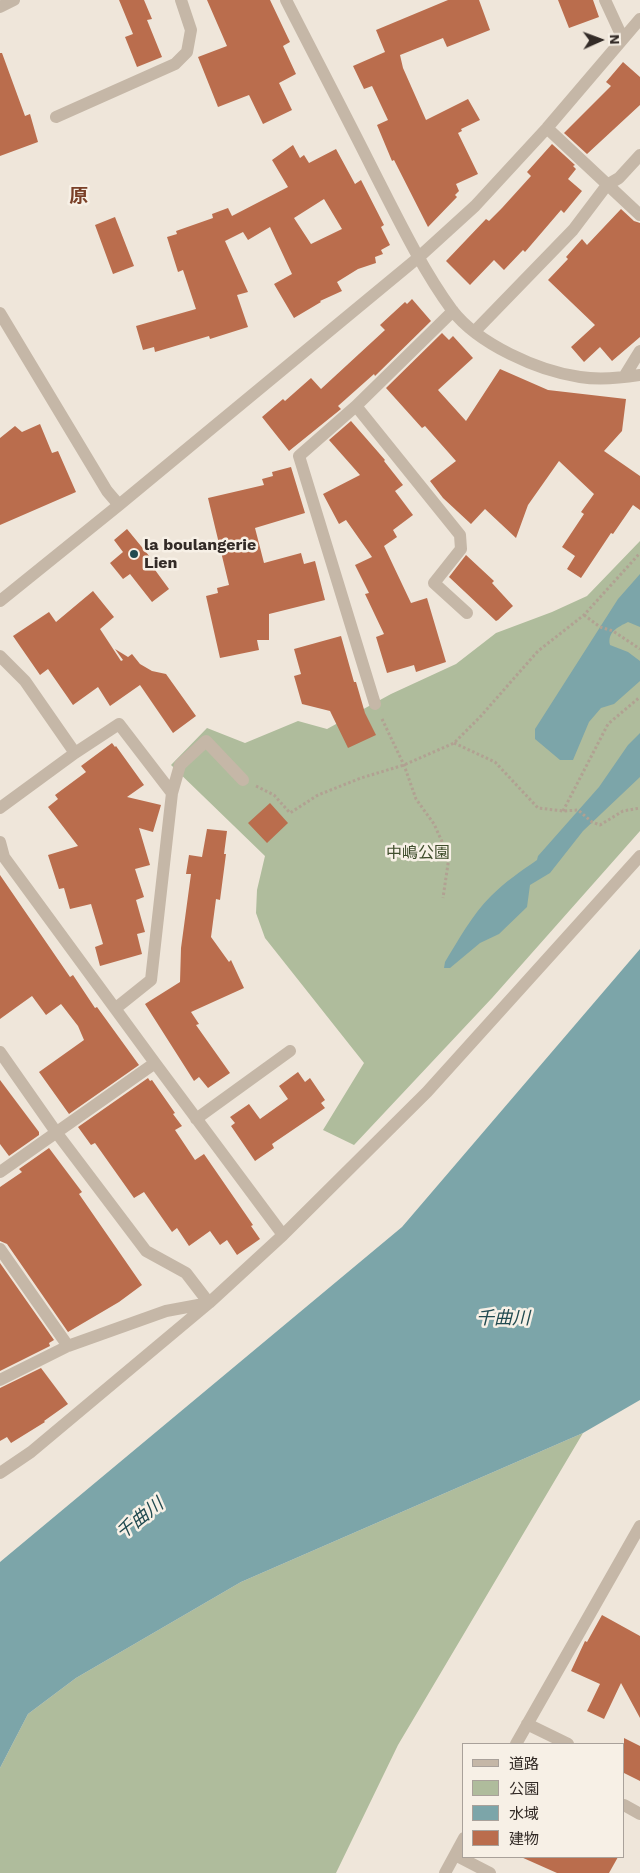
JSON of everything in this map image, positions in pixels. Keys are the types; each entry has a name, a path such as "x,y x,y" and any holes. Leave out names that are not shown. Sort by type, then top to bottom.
{"street":[{"path":"0,7 14,0"},
{"path":"56,117 175,64 187,52 191,30 181,0"},
{"path":"286,0 420,258 453,311 498,348 523,361 551,371 581,378 640,375"},
{"path":"605,0 623,39"},
{"path":"0,601 420,258 475,206 547,128 640,19"},
{"path":"547,128 640,216"},
{"path":"475,331 573,230 607,185 619,178 640,156"},
{"path":"375,704 300,456 356,406 453,311"},
{"path":"0,313 107,491 119,505"},
{"path":"624,377 640,351"},
{"path":"356,406 460,535 461,549 434,583 467,613"},
{"path":"0,656 25,681 75,753"},
{"path":"0,808 75,753 119,724 172,793"},
{"path":"116,1008 151,980 172,793 180,765 206,741 243,780"},
{"path":"0,842 4,857 283,1235"},
{"path":"0,1473 31,1452 208,1303 283,1235 428,1092 640,856"},
{"path":"196,1119 290,1051"},
{"path":"0,1052 56,1132 146,1251 186,1273 208,1303"},
{"path":"0,1172 155,1063"},
{"path":"0,1249 68,1346"},
{"path":"0,1380 68,1346 166,1311 208,1303"},
{"path":"517,1743 640,1526"},
{"path":"527,1724 566,1743"},
{"path":"625,1806 640,1814"},
{"path":"445,1873 462,1842"},
{"path":"455,1854 462,1858"},
{"path":"462,1858 490,1873"}],"path":[{"path":"243,780 274,795 290,813 318,795 361,778 404,765 454,743 480,717 538,651 584,615 640,553"},
{"path":"584,615 600,628 612,631 640,649"},
{"path":"563,811 608,724 640,697"},
{"path":"375,704 404,765 416,799 434,824 449,857 442,898"},
{"path":"454,743 495,762 538,808 563,811 578,810 592,822 600,825 623,810 640,808"}],"green space":[{"name":"中嶋公園","path":"640,541 640,831 492,998 354,1145 323,1130 364,1063 265,938 256,913 257,890 265,856 171,765 207,728 245,743 298,721 327,729 391,694 456,664 496,633 552,612 587,596"},
{"path":"583,1433 398,1745 336,1873 0,1873 0,1768 28,1714 76,1678 241,1582"}],"water":[{"path":"640,574 640,627 628,622 614,630 610,637 610,645 628,652 640,661 640,681 614,704 601,708 589,722 573,760 560,760 535,739 535,729 618,599"},
{"path":"640,733 640,777 583,831 550,873 530,885 527,907 499,934 480,943 450,968 444,968 445,962 461,936 484,903 507,881 537,860 538,856 599,787 628,745"},
{"name":"千曲川","path":"640,949 640,1400 583,1433 241,1582 76,1678 28,1714 0,1768 0,1562 402,1227"}],"building":[{"path":"119,0 144,0 152,19 147,20 162,57 137,67 125,37 133,34"},
{"path":"207,0 270,0 290,42 283,46 296,74 279,83 292,110 263,124 249,95 218,107 198,57 227,46"},
{"path":"448,0 479,0 490,30 447,47 443,38 400,55 403,68 426,120 468,99 480,120 461,129 462,131 458,133 478,174 456,184 459,191 455,195 457,197 428,227 394,160 392,161 377,125 388,120 372,86 364,89 353,66 385,52 376,30"},
{"path":"558,0 593,0 599,17 569,28"},
{"path":"0,53 2,53 25,116 30,114 38,142 0,156"},
{"path":"623,62 640,77 640,105 587,154 564,133 611,86 606,82"},
{"path":"552,144 575,165 573,166 576,169 568,179 582,191 564,213 561,210 525,252 523,250 504,270 494,260 470,285 446,261 486,219 489,221 502,208 531,176 527,172"},
{"path":"293,145 300,158 304,155 309,163 336,149 355,184 361,180 384,225 381,227 390,245 381,250 383,254 375,257 376,263 358,269 337,282 342,291 320,301 294,318 274,284 292,274 270,227 248,240 243,232 225,241 248,292 237,295 248,327 210,339 209,336 155,352 154,347 143,350 136,326 196,309 183,270 178,272 167,237 177,234 176,231 213,218 212,214 228,208 232,216 288,187 272,160","holes":["324,199 342,229 311,244 294,218"]},
{"path":"621,209 634,221 640,223 640,337 612,361 600,347 584,362 571,347 595,325 548,280 568,259 566,257 582,239 587,245"},
{"path":"115,217 134,266 113,274 95,225"},
{"path":"412,299 431,321 375,376 374,374 338,406 341,409 289,451 262,417 283,399 285,401 311,378 321,389 385,330 380,325 405,302 407,304"},
{"path":"442,333 449,340 453,336 473,358 438,390 466,421 500,369 548,390 626,399 622,431 604,451 640,476 640,510 633,505 613,534 611,533 581,578 567,569 575,556 562,547 584,514 581,512 594,494 559,461 528,505 516,538 485,509 471,524 443,498 430,481 456,461 425,426 422,428 386,388"},
{"path":"351,421 385,460 403,485 395,491 413,515 393,530 397,537 384,546 411,603 427,598 446,662 416,672 414,665 387,673 376,637 384,634 365,594 369,593 355,565 372,557 346,520 339,524 323,494 360,475 329,440"},
{"path":"40,424 52,453 58,451 76,492 0,525 0,438 15,426 22,432"},
{"path":"291,467 305,513 255,528 264,563 301,553 304,564 315,561 325,600 269,614 269,640 257,640 259,650 220,658 206,596 218,593 217,588 229,585 208,498 264,485 262,479 273,476 272,472"},
{"path":"127,529 150,557 147,559 169,589 152,602 130,574 123,579 110,563 123,552 114,540"},
{"path":"466,555 494,581 492,583 513,606 496,621 449,577"},
{"path":"93,591 114,617 100,629 121,661 123,660 115,649 128,657 132,654 140,664 152,671 166,674 196,716 173,733 140,685 110,706 98,687 73,705 48,669 40,675 13,636 49,612 56,622"},
{"path":"341,636 354,682 356,682 365,713 376,735 348,748 330,711 302,704 294,676 301,674 294,649"},
{"path":"112,743 144,785 127,797 161,805 153,832 139,828 150,865 135,869 144,897 136,900 145,932 137,934 142,954 100,966 95,947 103,944 91,904 70,909 64,888 59,889 48,855 78,846 48,807 58,799 55,795 86,772 81,766"},
{"path":"270,803 288,823 267,843 248,823"},
{"path":"207,829 227,831 220,900 216,899 211,937 229,962 231,960 244,988 191,1012 199,1024 196,1025 230,1073 208,1088 199,1077 194,1081 145,1004 180,982 181,948 191,874 186,874 189,855 202,857"},
{"path":"0,875 70,977 73,975 95,1008 97,1007 139,1065 69,1114 39,1072 84,1040 78,1026 61,1004 46,1015 32,996 0,1019"},
{"path":"298,1072 305,1082 310,1078 325,1100 321,1103 325,1108 272,1144 274,1148 255,1161 231,1126 235,1123 230,1117 249,1104 260,1119 288,1099 279,1086"},
{"path":"148,1078 150,1081 152,1080 175,1113 173,1114 182,1126 175,1130 195,1160 204,1154 253,1225 251,1226 260,1239 237,1255 227,1240 220,1245 210,1231 189,1246 177,1228 172,1232 144,1192 134,1198 95,1143 91,1145 78,1127"},
{"path":"0,1080 39,1132 39,1135 9,1156 0,1144"},
{"path":"49,1148 82,1192 79,1194 142,1285 119,1302 68,1332 7,1244 0,1241 0,1187 22,1172 19,1169"},
{"path":"0,1263 54,1340 49,1343 50,1346 0,1371"},
{"path":"41,1368 68,1404 45,1422 11,1443 7,1437 0,1441 0,1388"},
{"path":"602,1615 640,1636 640,1718 621,1683 604,1719 587,1711 600,1684 571,1671 585,1641 587,1642"},
{"path":"624,1738 640,1746 640,1781 625,1774"},
{"path":"523,1858 617,1858 609,1873 557,1873"}],"place":[{"name":"la boulangerie Lien","path":"134,554"}],"district":[{"name":"原","path":"79,196"}]}
